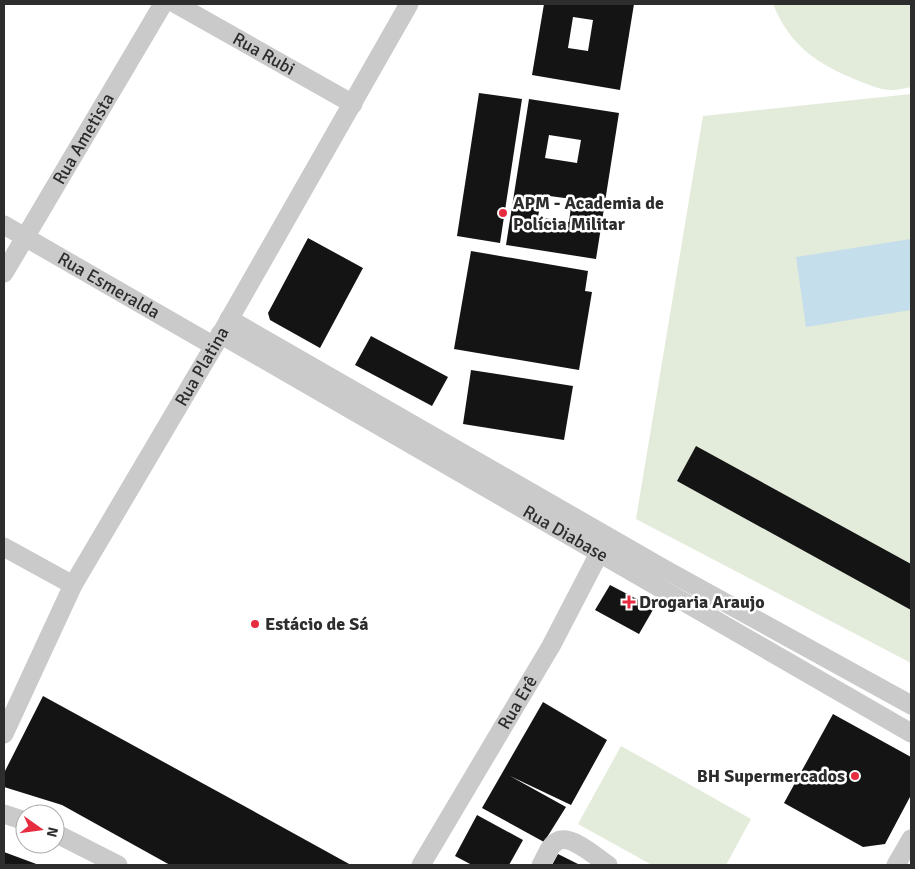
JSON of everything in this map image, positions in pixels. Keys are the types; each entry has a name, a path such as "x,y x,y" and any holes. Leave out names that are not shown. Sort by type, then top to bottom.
{"street":[{"name":"Rua Ametista","path":"4,273 24,236 163,4"},
{"name":"Rua Rubi","path":"176,4 352,104"},
{"name":"Rua Platina","path":"4,734 73,585 221,333 410,4"},
{"name":"Rua Esmeralda","path":"4,225 221,333"},
{"name":"Rua Diabase","path":"221,333 608,536 911,705"},
{"name":"Rua Diabase","path":"221,333 599,554 911,733"},
{"name":"Rua Erê","path":"421,865 551,646 608,536"},
{"path":"4,547 73,585"},
{"path":"65,838 118,865"},
{"path":"896,865 911,838"},
{"path":"540,865 555,842 562,839 572,840 608,865"}],"green space":[{"path":"773,4 911,4 911,87 892,90 875,87 830,68 807,52 797,42 780,19"},
{"path":"911,94 911,663 636,519 703,116"},
{"path":"621,746 751,819 726,865 652,865 578,824"}],"water":[{"path":"911,239 911,310 806,327 796,257"}],"building":[{"path":"544,4 634,4 620,90 532,75","holes":["573,17 593,20 588,51 568,48"]},
{"path":"479,93 522,99 500,243 457,236"},
{"path":"529,99 619,113 596,259 506,245","holes":["549,135 581,140 577,163 545,158","542,195 572,199 569,222 538,217"]},
{"path":"308,238 363,268 320,348 270,320 268,313"},
{"path":"471,251 588,271 585,291 592,292 579,370 454,349"},
{"path":"371,336 448,377 432,406 355,365"},
{"path":"471,370 573,386 564,440 463,424"},
{"path":"696,446 911,564 911,610 677,481"},
{"path":"610,585 654,608 639,634 595,610"},
{"path":"43,696 351,865 170,865 65,807 65,804 59,804 4,787 4,773"},
{"path":"543,702 607,740 571,805 510,776 566,807 544,842 482,808"},
{"name":"BH Supermercados","path":"833,714 911,757 911,795 885,844 863,847 784,803"},
{"path":"477,815 523,840 509,865 472,865 455,856"},
{"path":"4,852 39,865 4,865"},
{"path":"558,854 580,865 552,865"}],"place":[{"name":"APM - Academia de Polícia Militar","path":"503,213"},
{"name":"Drogaria Araujo","path":"629,602"},
{"name":"Estácio de Sá","path":"255,624"},
{"name":"BH Supermercados","path":"855,776"}]}
